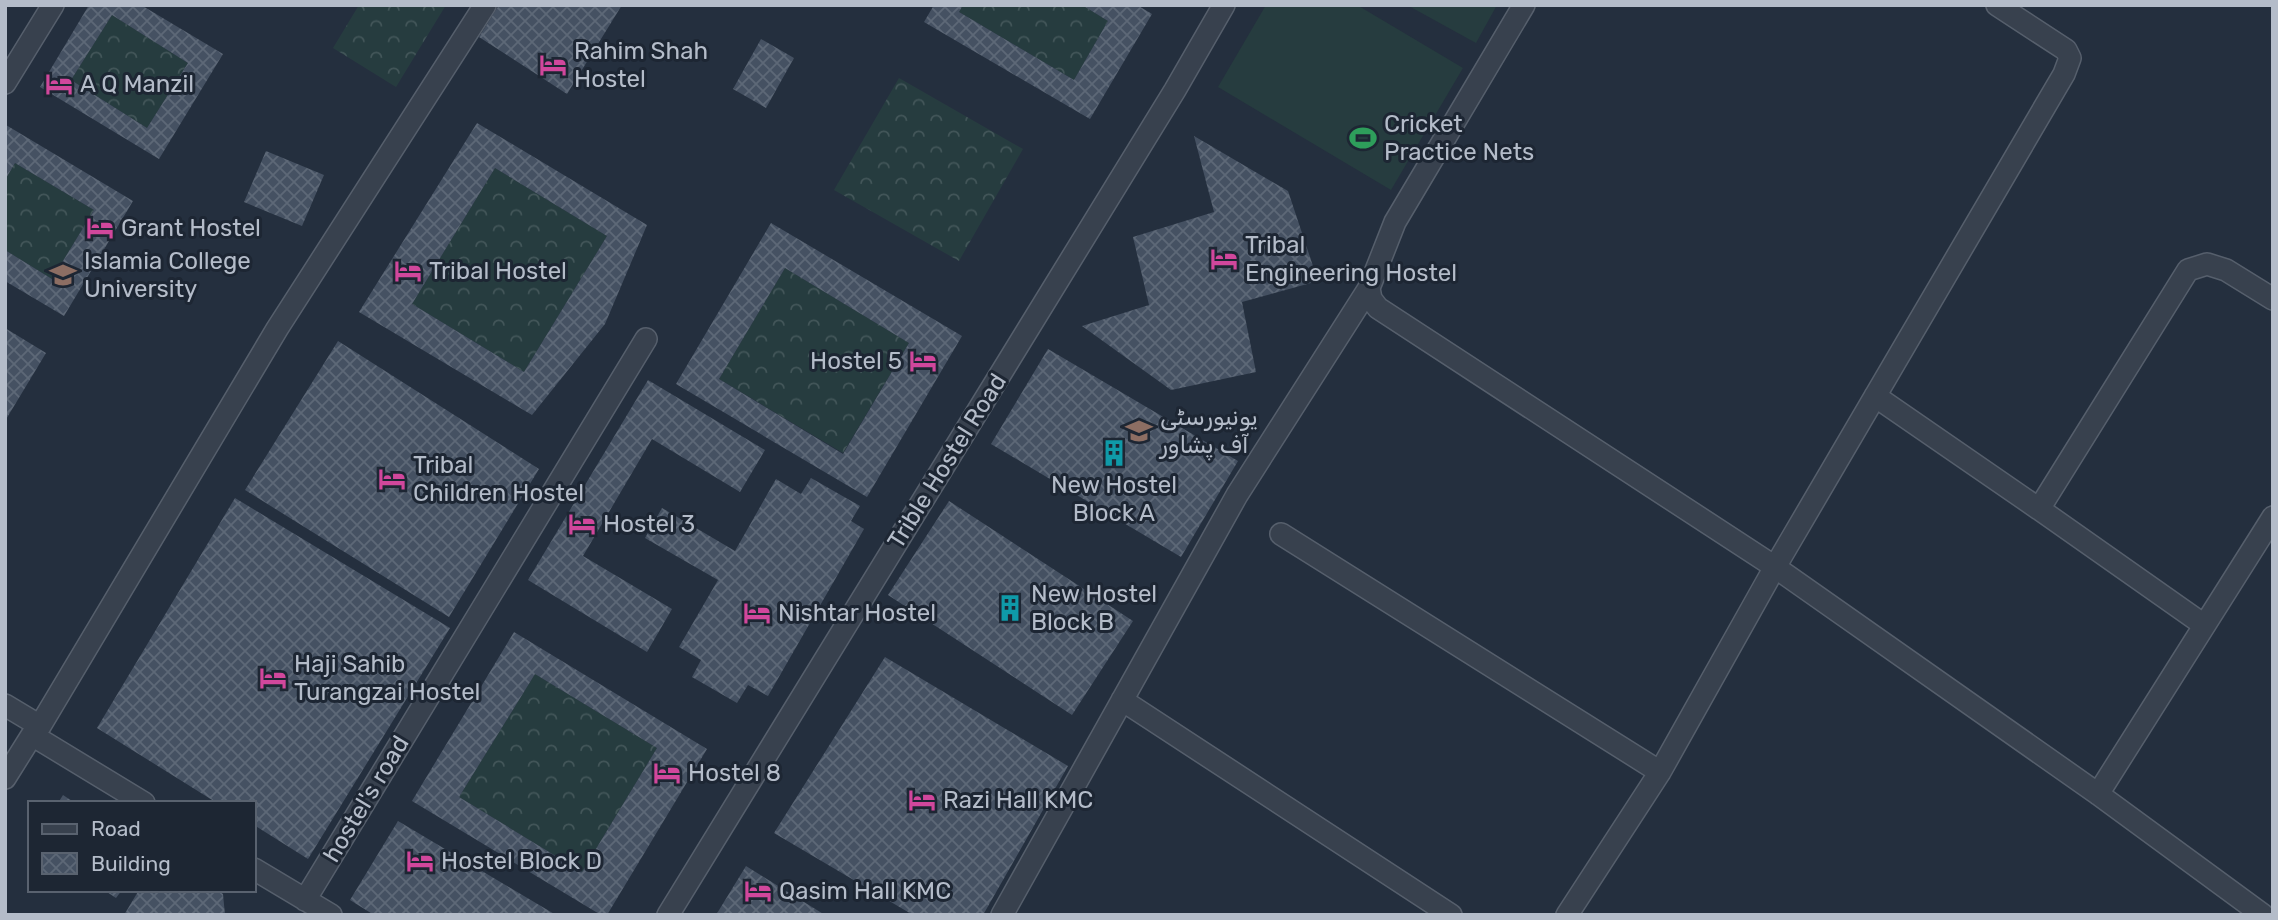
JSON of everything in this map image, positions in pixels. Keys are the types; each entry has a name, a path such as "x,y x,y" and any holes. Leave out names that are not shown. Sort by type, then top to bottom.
{"street":[{"path":"5,83 53,5"},
{"path":"5,778 277,329 485,5"},
{"name":"Trible Hostel Road","path":"668,915 1175,90 1224,5"},
{"path":"1002,915 1237,495 1369,288 1395,222 1524,5"},
{"path":"1567,915 1660,772 1775,567 2064,75 2070,58 2066,50 1997,5"},
{"path":"2039,509 2188,270 2207,264 2226,270 2273,299"},
{"path":"1369,288 1371,299 1378,309 1775,567 2098,794 2263,915"},
{"name":"hostel's road","path":"305,900 646,340"},
{"path":"1875,396 2204,625"},
{"path":"2098,794 2273,517"},
{"path":"1281,534 1660,772"},
{"path":"1122,700 1451,915"},
{"path":"5,705 36,730 141,801"},
{"path":"256,870 331,915"}],"green space":[{"path":"359,5 446,5 396,87 333,48"},
{"path":"963,5 1082,5 1108,21 1074,80 959,12"},
{"name":"Cricket Practice Nets","path":"1266,5 1357,5 1463,68 1391,190 1218,87"},
{"path":"1407,5 1497,5 1476,43"},
{"path":"112,15 188,63 147,128 71,80"},
{"path":"899,78 1023,149 959,261 834,190"},
{"path":"15,163 94,210 52,279 5,250 5,180"},
{"path":"495,168 607,236 524,372 412,304"},
{"path":"785,268 909,343 843,453 719,379"},
{"path":"535,674 657,748 582,872 459,797"}],"building":[{"name":"A Q Manzil","path":"89,5 141,5 223,54 159,159 40,87","holes":["112,15 188,63 147,128 71,80"]},
{"name":"Rahim Shah Hostel","path":"499,5 622,5 567,94 479,37"},
{"path":"934,5 963,5 959,12 1074,80 1108,21 1082,5 1137,5 1152,14 1090,119 924,22"},
{"path":"761,39 794,58 766,108 733,89"},
{"name":"Tribal Hostel","path":"477,123 647,225 605,324 532,415 359,312","holes":["495,168 607,236 524,372 412,304"]},
{"name":"Grant Hostel","path":"6,125 133,201 64,316 5,281 5,250 52,279 94,210 15,163 5,180"},
{"name":"Tribal Engineering Hostel","path":"1194,136 1288,191 1318,281 1242,302 1256,372 1171,390 1082,326 1149,305 1133,237 1214,212"},
{"path":"266,151 324,175 302,226 244,202"},
{"name":"Hostel 5","path":"771,223 962,336 867,497 676,384","holes":["785,268 909,343 843,454 719,379"]},
{"path":"5,328 46,353 5,421 7,362"},
{"name":"Tribal Children Hostel","path":"338,341 539,469 449,617 245,490"},
{"name":"New Hostel Block A","path":"1048,349 1238,461 1181,557 991,444"},
{"name":"Hostel 3","path":"648,380 765,450 740,492 652,439 583,556 672,609 647,652 528,580"},
{"name":"Nishtar Hostel","path":"811,478 860,506 851,521 864,529 768,696 748,685 737,703 692,677 701,660 679,647 718,580 645,538 662,508 735,551 776,479 801,494"},
{"name":"Haji Sahib Turangzai Hostel","path":"235,498 450,628 308,859 256,826 256,801 214,801 97,728"},
{"name":"New Hostel Block B","path":"949,501 1133,621 1072,715 888,595"},
{"name":"Hostel 8","path":"514,632 707,749 607,915 601,915 412,801","holes":["535,674 657,748 582,872 459,797"]},
{"name":"Razi Hall KMC","path":"885,657 1068,766 983,915 913,915 774,833"},
{"path":"63,795 72,801 59,801"},
{"name":"Hostel Block D","path":"398,821 556,915 374,915 350,900"},
{"name":"Qasim Hall KMC","path":"746,866 825,915 716,915"},
{"path":"107,892 120,892 116,898"},
{"path":"138,892 223,894 225,915 124,915"}],"place":[{"name":"Rahim Shah Hostel","path":"553,65"},
{"name":"A Q Manzil","path":"59,84"},
{"name":"Cricket Practice Nets","path":"1363,138"},
{"name":"Grant Hostel","path":"100,228"},
{"name":"Tribal Engineering Hostel","path":"1224,259"},
{"name":"Tribal Hostel","path":"408,271"},
{"name":"Islamia College University","path":"63,275"},
{"name":"Hostel 5","path":"923,361"},
{"name":"یونیورسٹی آف پشاور","path":"1139,431"},
{"name":"New Hostel Block A","path":"1114,453"},
{"name":"Tribal Children Hostel","path":"392,479"},
{"name":"Hostel 3","path":"582,524"},
{"name":"New Hostel Block B","path":"1010,608"},
{"name":"Nishtar Hostel","path":"757,613"},
{"name":"Haji Sahib Turangzai Hostel","path":"273,678"},
{"name":"Hostel 8","path":"667,773"},
{"name":"Razi Hall KMC","path":"922,800"},
{"name":"Hostel Block D","path":"420,861"},
{"name":"Qasim Hall KMC","path":"758,891"}]}
